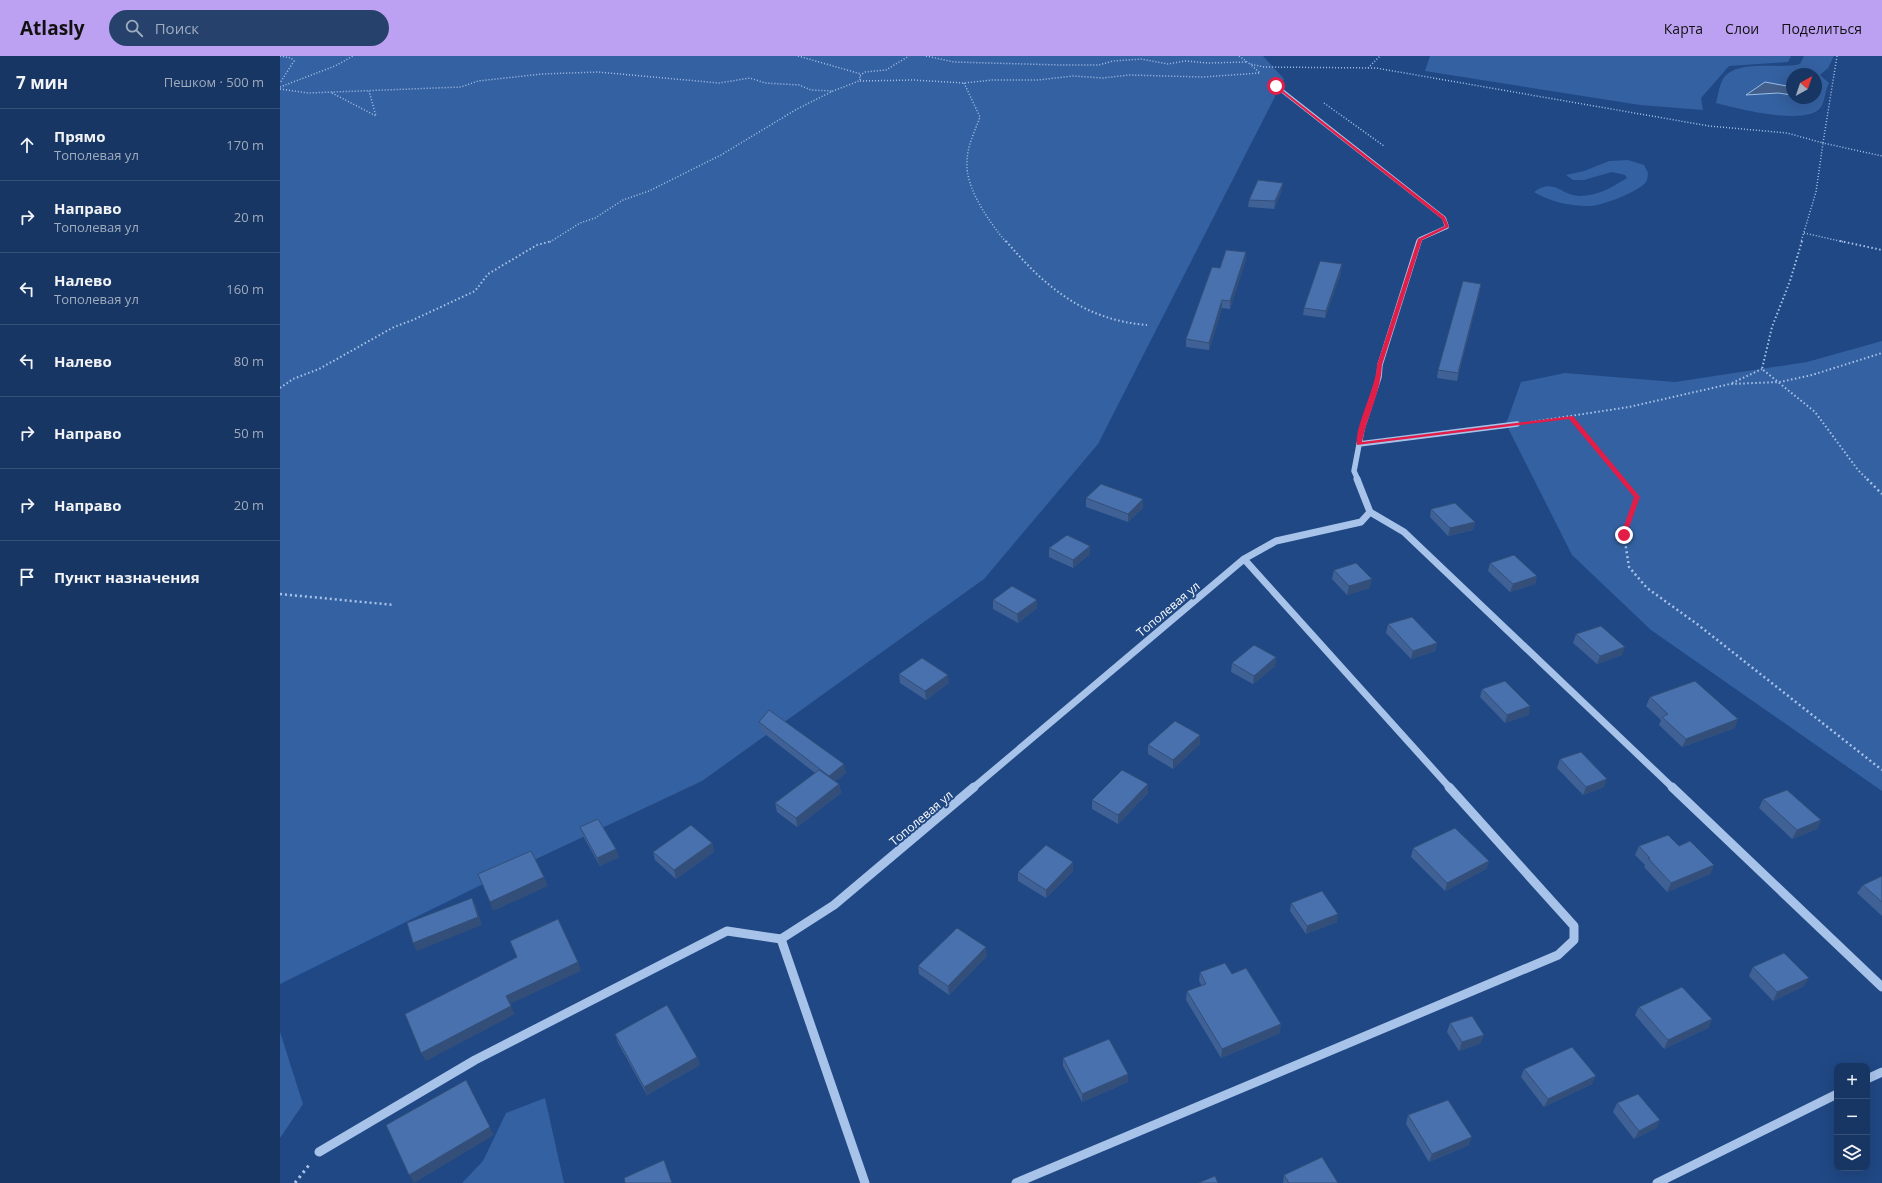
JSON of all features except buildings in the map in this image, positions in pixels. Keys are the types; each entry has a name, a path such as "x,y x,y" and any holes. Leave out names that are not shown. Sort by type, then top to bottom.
{"street":[{"path":"1276,86 1444,218 1447,227 1420,239 1380,365 1379,377 1362,429 1354,471 1370,512 1404,532 1882,986"},
{"path":"1359,444 1517,424"},
{"name":"Тополевая ул","path":"781,939 834,905 1244,559 1276,541 1361,522 1370,512"},
{"path":"1016,1183 1558,955 1574,940 1574,926 1244,559"},
{"path":"319,1152 475,1060 727,930 781,939 865,1183"},
{"path":"1870,1078 1882,1072"},
{"path":"1657,1183 1834,1095"}],"path":[{"path":"280,56 291,58 294,61 280,83"},
{"path":"280,88 336,66 353,56"},
{"path":"798,56 861,74 877,72 903,62 909,56"},
{"path":"926,56 954,62 1061,65 1099,65 1113,61 1141,58 1168,64 1185,61 1208,63 1247,62"},
{"path":"280,388 293,379 319,369 394,327 413,320 475,291 488,274 537,245 550,242 580,223 595,218 623,200 650,191 721,155 797,109 833,91 859,81 913,80 964,83 992,80 1038,80 1073,76 1103,78 1129,75 1203,77 1260,73 1239,56"},
{"path":"1368,68 1380,56"},
{"path":"1762,369 1772,327 1790,281 1816,192 1837,56"},
{"path":"1250,64 1287,68 1323,66 1368,68 1702,124 1787,133 1849,150 1882,156"},
{"path":"280,88 308,93 461,87 478,81 542,74 598,72 719,83 750,78 765,83 799,85 810,90 833,91"},
{"path":"859,81 861,78 859,76 861,74"},
{"path":"964,83 980,117 970,143 967,169 977,198 999,234 1034,272 1069,300 1097,315 1133,324 1147,325"},
{"path":"331,92 376,116 369,91"},
{"path":"1804,233 1882,250"},
{"path":"1517,424 1629,407 1730,384 1780,382 1812,375 1882,353"},
{"path":"1762,369 1780,382 1815,412 1858,470 1882,494"},
{"path":"1730,384 1762,369"},
{"path":"1571,417 1637,497 1624,535 1629,567 1647,588 1697,624 1882,770"},
{"path":"280,594 394,605"},
{"path":"295,1183 319,1152"}],"shaded area":[{"path":"280,56 1263,56 1284,79 1098,444 984,579 702,781 481,885 280,984"},
{"path":"1430,56 1791,56 1788,62 1729,66 1701,98 1703,110 1640,105 1425,71"},
{"path":"1804,56 1834,56 1828,68 1822,73 1822,68 1786,68 1786,104 1822,104 1822,77 1829,83 1822,105 1821,107 1814,113 1802,116 1787,116 1754,112 1716,103 1723,79 1729,73 1748,67 1791,66 1800,64"},
{"path":"1765,82 1786,86 1786,94 1778,93 1746,95"},
{"path":"1628,160 1644,165 1648,173 1646,182 1636,190 1609,201 1593,206 1573,205 1553,200 1534,192 1547,186 1558,188 1573,195 1580,196 1599,193 1627,178 1625,175 1612,172 1584,180 1573,180 1566,175 1584,171 1609,161"},
{"path":"1882,341 1882,791 1651,630 1572,555 1506,424 1521,382 1565,373 1675,382 1807,362"},
{"path":"280,1032 303,1104 280,1138"},
{"path":"545,1098 564,1183 462,1183 483,1161 506,1113"}],"route":[{"path":"1276,86 1444,218 1447,227 1420,239 1380,365 1379,377 1362,429 1359,444 1571,417 1637,497 1624,535"}]}
